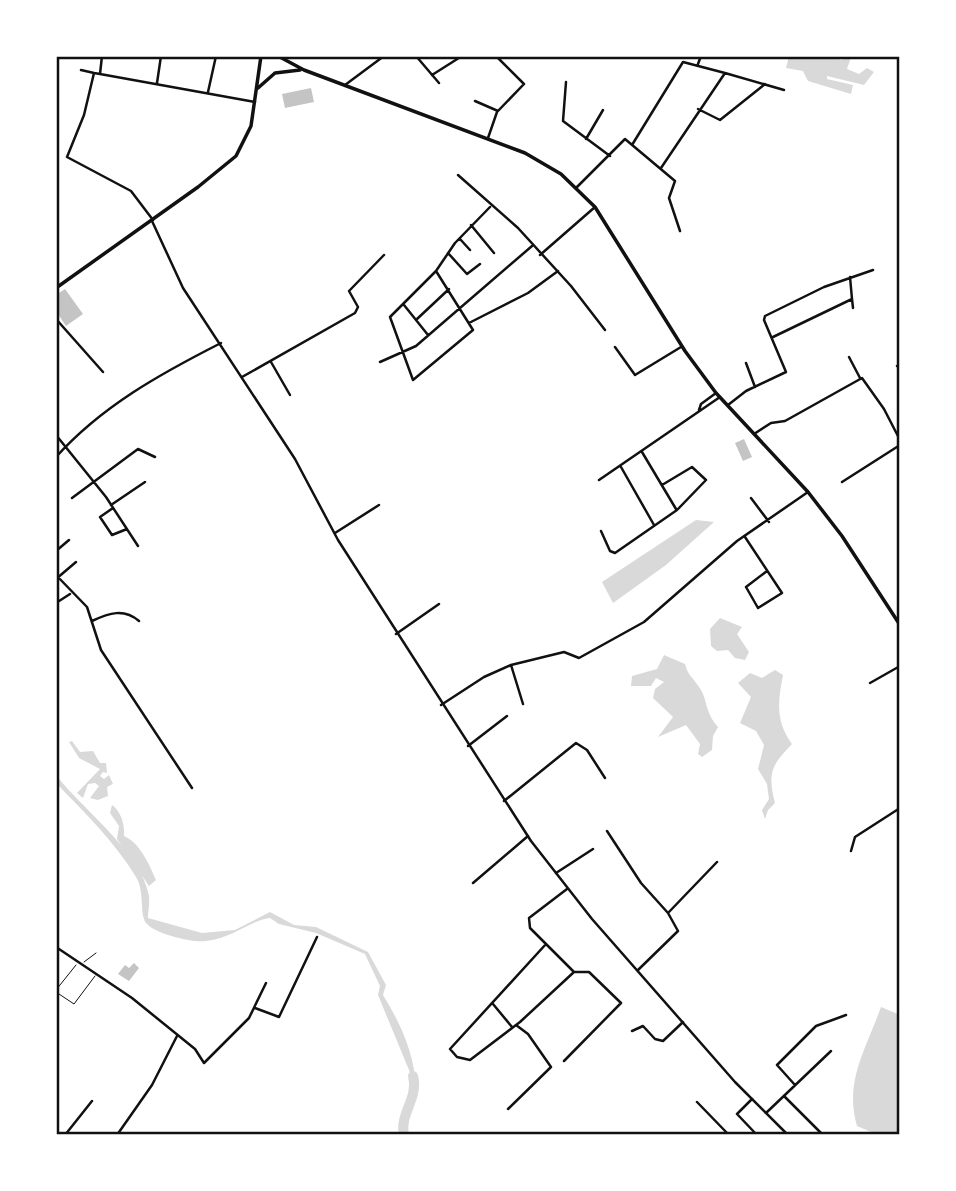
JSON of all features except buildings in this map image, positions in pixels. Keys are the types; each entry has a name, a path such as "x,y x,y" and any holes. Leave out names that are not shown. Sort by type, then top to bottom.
{"main road":[{"path":"56,288 153,220 236,156 248,135 261,56"},
{"path":"278,56 304,70 488,138 544,162 578,187 595,207 682,347 718,395 808,492 858,556 900,625"},
{"path":"257,90 275,73 304,70"}],"street":[{"path":"100,74 102,56"},
{"path":"157,83 161,56"},
{"path":"208,92 216,56"},
{"path":"345,85 384,56"},
{"path":"416,56 439,83"},
{"path":"432,75 462,56"},
{"path":"488,138 498,111 524,83 496,56"},
{"path":"698,64 701,56"},
{"path":"632,145 681,63 698,64 784,90"},
{"path":"82,70 255,102"},
{"path":"94,73 84,115 67,156 131,191 153,220 183,288 295,459 334,534 396,634 528,836 567,888 683,1023 788,1135"},
{"path":"660,168 724,73"},
{"path":"566,82 563,121 610,156"},
{"path":"698,109 720,120 765,84"},
{"path":"475,101 498,111"},
{"path":"586,139 603,110"},
{"path":"578,187 623,140 675,182 669,198 680,231"},
{"path":"457,175 490,207 518,228 540,255 558,271 605,331"},
{"path":"436,271 473,331 414,380 390,320 436,271 471,225 490,207"},
{"path":"540,255 595,207"},
{"path":"471,225 494,253"},
{"path":"460,239 470,250"},
{"path":"380,362 404,353 428,335 533,246"},
{"path":"448,253 467,274 480,264"},
{"path":"242,377 355,313 358,307 349,291 384,255"},
{"path":"728,405 755,387 786,372 764,320 765,316 799,298 873,270"},
{"path":"469,323 528,293 558,271"},
{"path":"850,277 853,308"},
{"path":"417,319 449,289"},
{"path":"772,337 852,299"},
{"path":"404,304 428,335"},
{"path":"56,320 103,372"},
{"path":"56,457 86,425 141,386 221,343"},
{"path":"615,347 635,374 682,347"},
{"path":"842,482 900,443 884,409 863,378 860,378 849,357"},
{"path":"271,362 290,395"},
{"path":"746,363 755,387"},
{"path":"754,434 771,423 785,421 860,378"},
{"path":"599,480 642,452 718,395"},
{"path":"56,435 93,480 138,546"},
{"path":"72,498 138,449 155,457"},
{"path":"642,452 677,510"},
{"path":"621,467 654,525"},
{"path":"601,531 612,553 677,510 706,480 695,468 689,467 662,485"},
{"path":"127,529 111,535 100,517 145,482"},
{"path":"441,705 484,677 511,665 560,652 579,659 635,628 745,536 769,522 808,492"},
{"path":"751,498 769,522"},
{"path":"334,534 379,505"},
{"path":"745,536 782,593 758,608 746,587 767,571"},
{"path":"56,551 69,540"},
{"path":"76,562 57,577 70,594 87,607 101,650 192,788"},
{"path":"56,603 70,594"},
{"path":"396,634 439,604"},
{"path":"92,621 127,612 138,621"},
{"path":"511,665 523,704"},
{"path":"870,682 900,666"},
{"path":"468,746 508,716"},
{"path":"504,801 576,743 587,750 606,778"},
{"path":"851,851 855,837 900,808"},
{"path":"607,831 642,883 668,913 678,931 638,970"},
{"path":"473,883 528,836"},
{"path":"556,873 593,849"},
{"path":"668,913 718,862"},
{"path":"567,888 529,918 530,928 574,972"},
{"path":"254,1008 279,1017 317,937"},
{"path":"546,944 450,1049 457,1057 470,1060 492,1045 574,972 589,972 621,1003 564,1061"},
{"path":"57,949 118,988 195,1049 204,1063 244,1023 266,984"},
{"path":"493,1004 514,1026 528,1034 551,1067 508,1109"},
{"path":"795,1085 777,1065 816,1026 846,1015"},
{"path":"632,1031 643,1026 655,1039 663,1041 683,1023"},
{"path":"117,1135 152,1085 178,1035"},
{"path":"766,1113 831,1051"},
{"path":"783,1096 823,1135"},
{"path":"752,1099 737,1114 757,1135"},
{"path":"65,1135 92,1101"},
{"path":"697,1102 729,1135"}],"lane":[{"path":"96,953 80,962 56,991 74,1004 96,975"}],"shaded area":[{"path":"789,56 832,56 841,60 847,56 851,57 847,69 859,74 867,68 874,72 864,85 827,76 827,79 853,85 851,94 808,81 803,71 786,68"},
{"path":"696,520 714,522 666,565 613,603 602,582"},
{"path":"720,618 742,627 737,634 749,652 745,660 735,658 728,650 717,651 711,646 710,629"},
{"path":"664,655 685,664 718,727 713,736 712,750 702,757 698,754 700,744 686,725 658,737 673,717 653,698 655,689 664,682 656,678 651,686 631,686 632,676 657,669"},
{"path":"775,670 783,675 780,718 792,744 773,770 771,784 775,803 768,810 765,819 762,810 769,799 767,784 758,769 764,745 756,731 740,723 751,697 738,683 750,673 762,678"},
{"path":"72,741 80,752 93,751 100,763 106,763 107,773 103,772 100,776 104,779 109,775 113,784 107,787 108,796 98,800 90,798 99,786 95,783 88,784 83,798 77,793 100,769 79,758 69,742"},
{"path":"56,775 110,832 135,864 149,896 148,918 202,933 235,930 270,912 294,925 316,927 368,952 386,985 383,995 406,1039 413,1062 416,1087 378,995 380,986 365,954 316,933 279,924 270,918 224,937 206,941 192,941 157,931 144,919 139,883 128,864 56,783"},
{"path":"112,805 122,819 124,836 139,849 156,880 149,886 117,839 119,826 110,813"},
{"path":"881,1007 900,1015 900,1135 878,1135 857,1126 854,1110 853,1095 858,1066"}],"waterway":[{"path":"404,1135 404,1120 413,1092 413,1076"}]}
